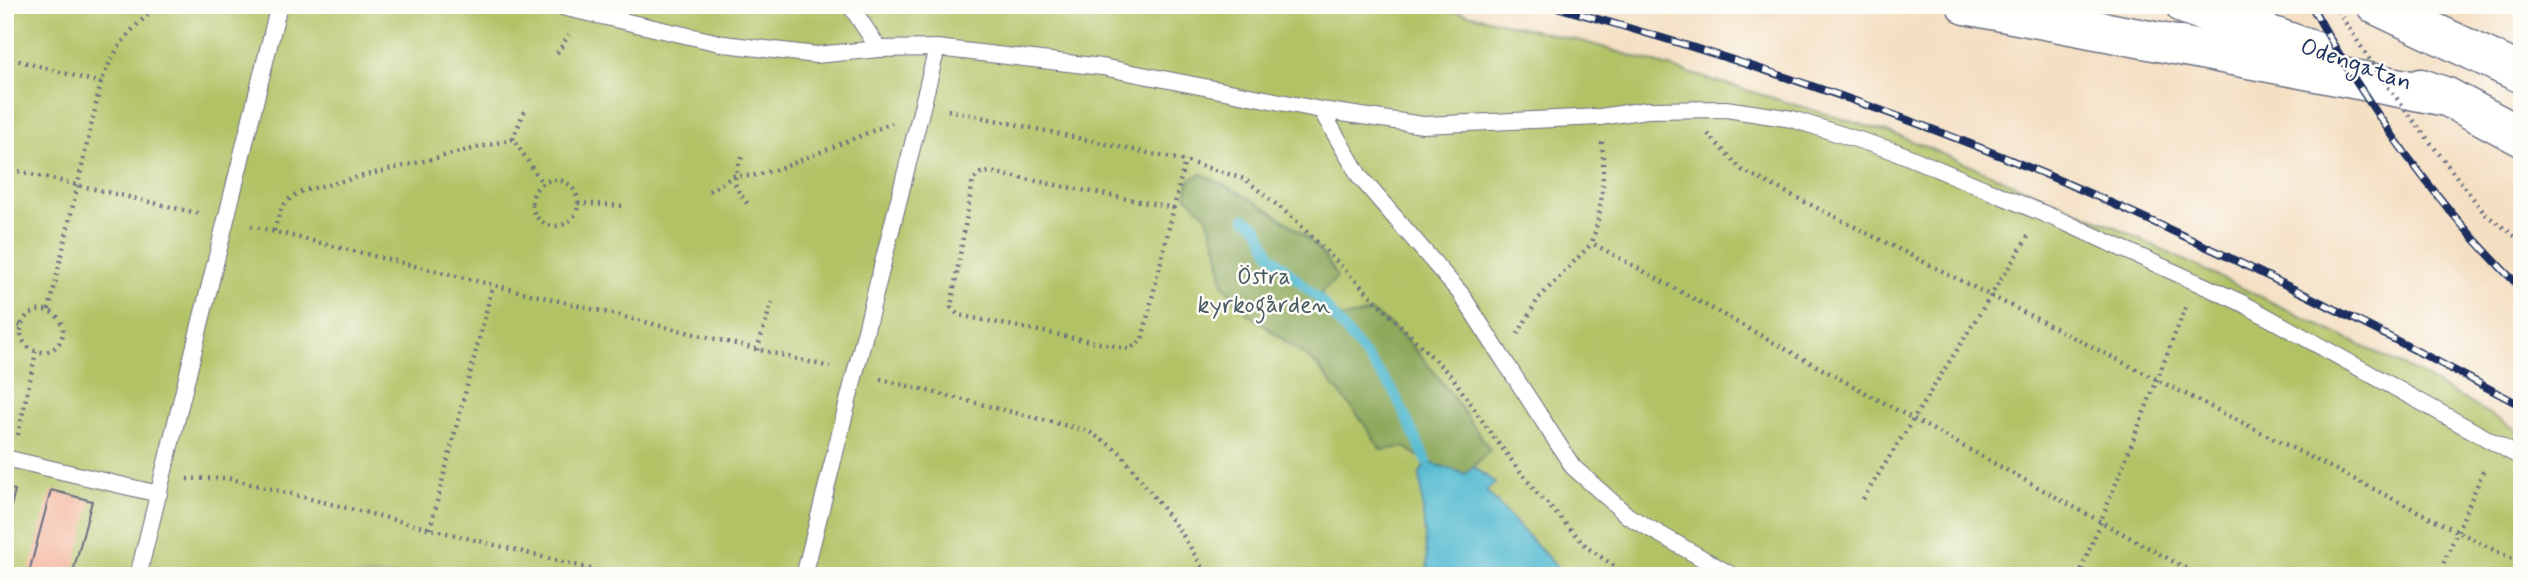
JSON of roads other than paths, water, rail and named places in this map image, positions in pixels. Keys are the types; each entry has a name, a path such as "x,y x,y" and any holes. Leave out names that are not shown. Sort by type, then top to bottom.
{"main road":[{"path":"1966,5 2447,97"},
{"name":"Odengatan","path":"2185,5 2447,97 2522,136"},
{"path":"2376,5 2522,74"}],"lane":[{"path":"138,576 279,5"},
{"path":"553,5 724,44 816,55 879,49 937,48 1102,67 1321,110 1423,125 1600,117 1647,110 1726,109 1792,119 1897,152 2043,213 2242,303 2496,441 2522,458"},
{"path":"850,5 879,49"},
{"path":"804,576 937,48"},
{"path":"1321,110 1360,177 1461,294 1573,467 1628,516 1733,576"},
{"path":"9,458 160,487"}],"water":[{"path":"1427,462 1465,474 1474,467 1495,483 1486,491 1553,563 1569,576 1428,576 1420,473"}],"waterway":[{"path":"1245,218 1258,227 1271,255 1323,303 1393,390 1427,462"}],"railway":[{"path":"1549,5 1683,44 1815,87 2011,160 2132,212 2244,265 2522,406"},
{"path":"2311,5 2355,80 2406,154 2462,225 2522,289"}],"park label":[{"name":"Östra kyrkogården","path":"1264,291"}]}
